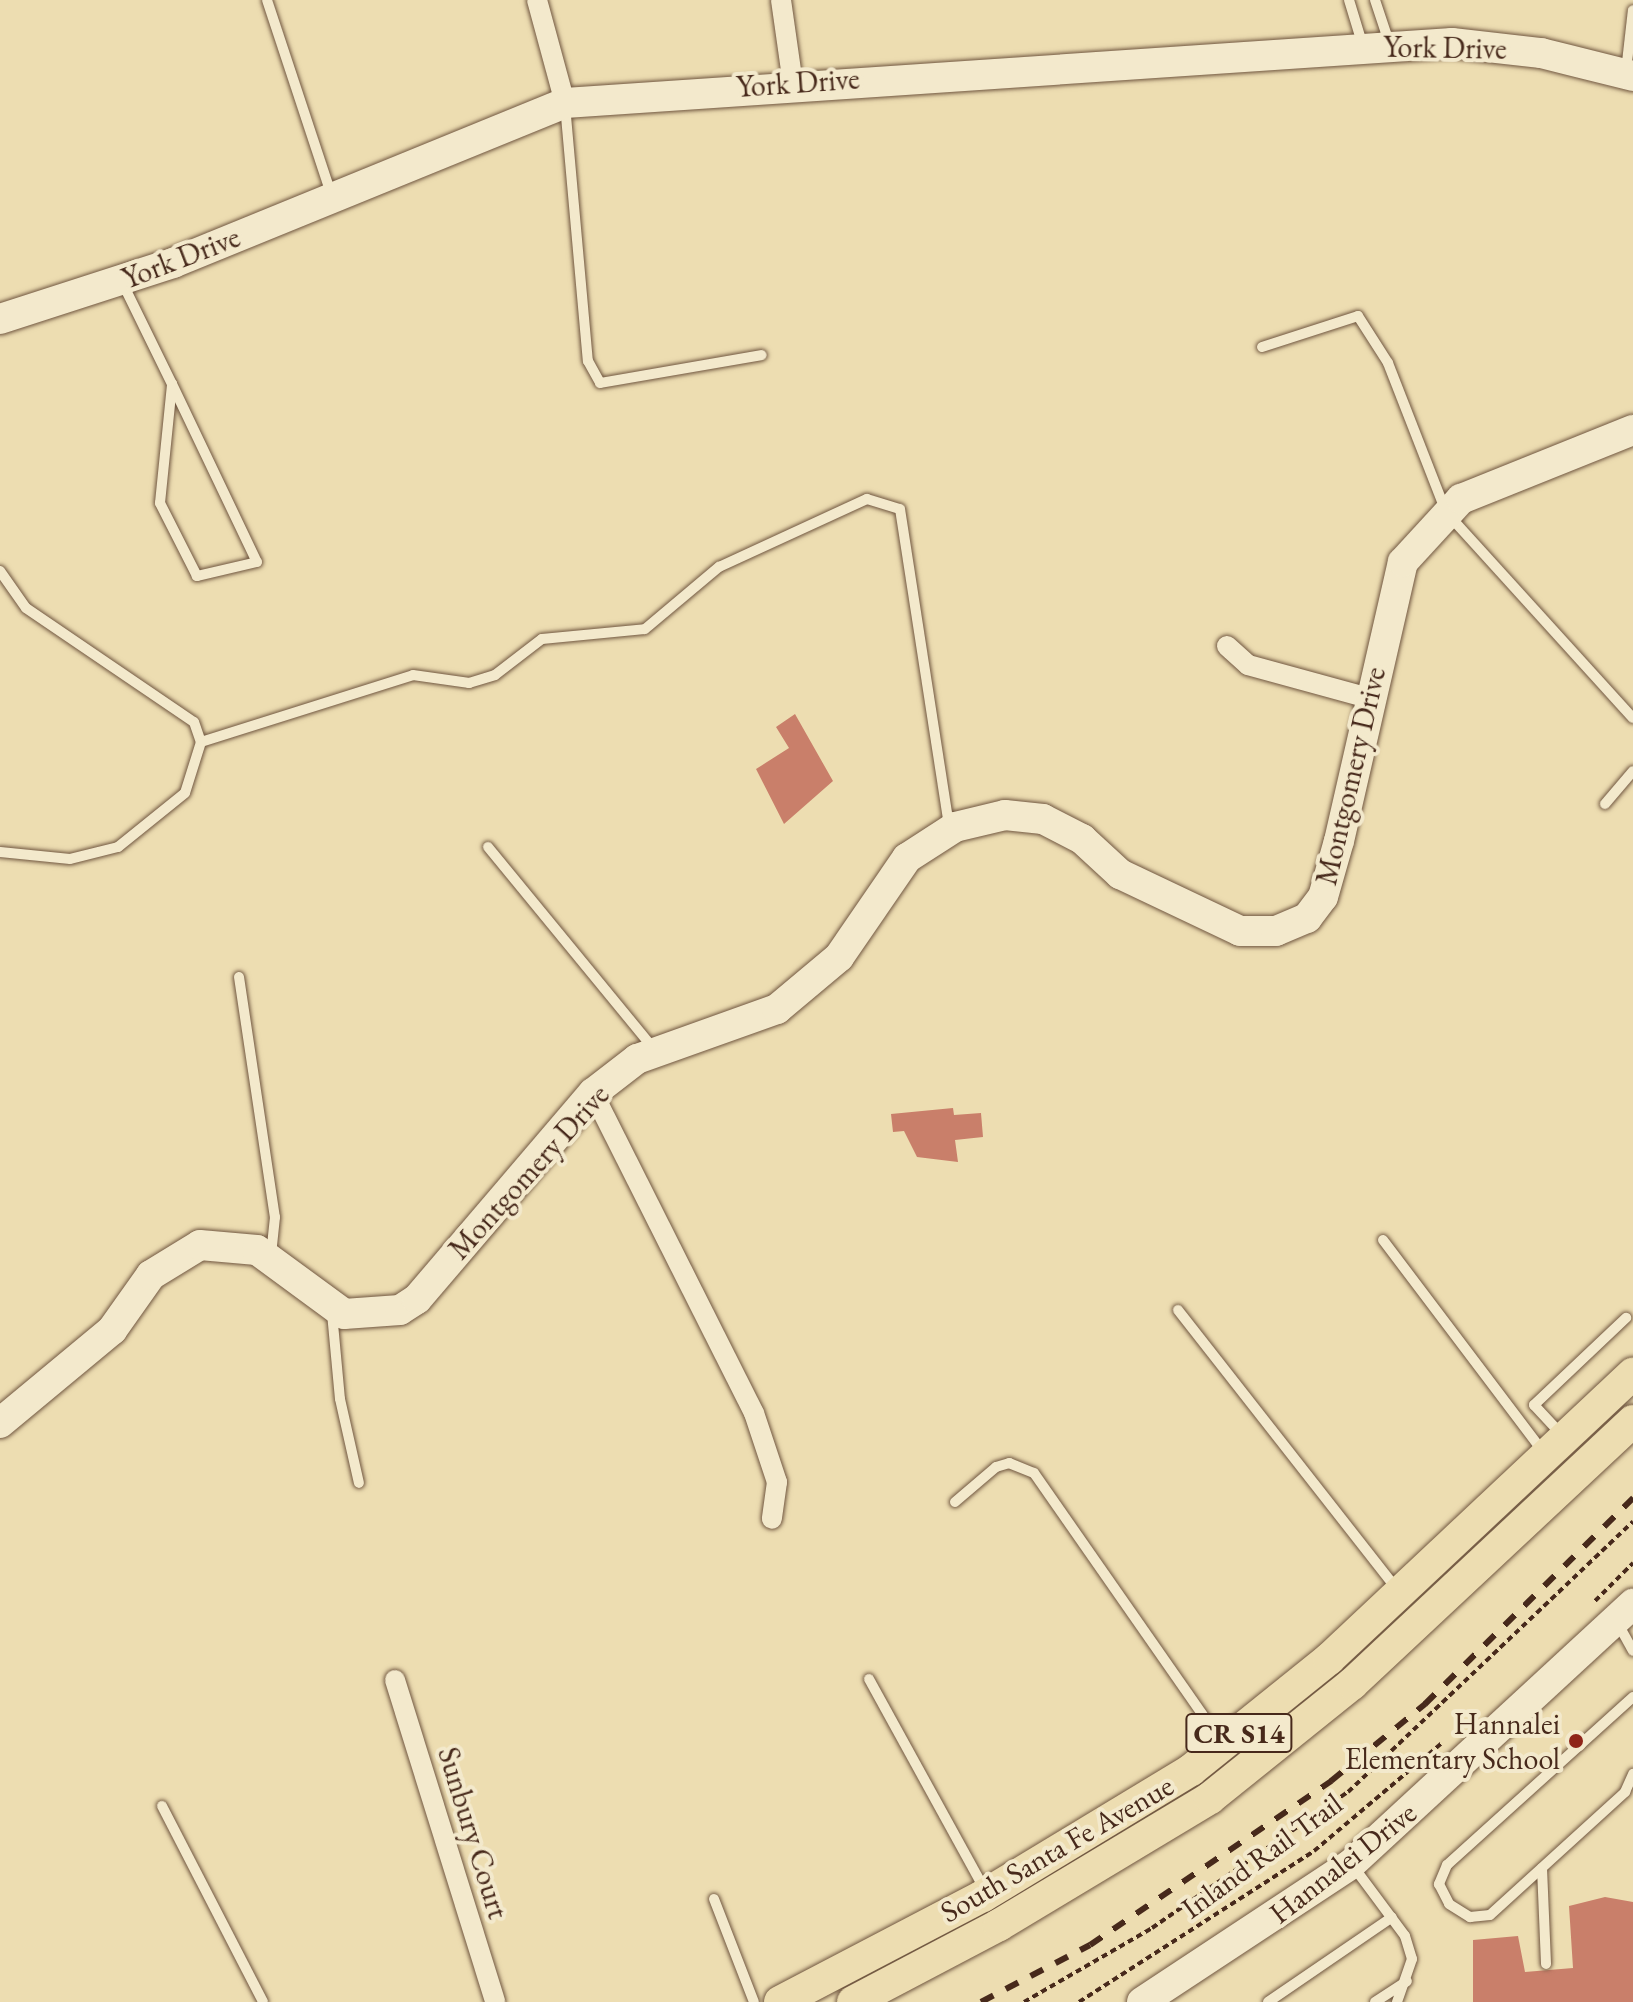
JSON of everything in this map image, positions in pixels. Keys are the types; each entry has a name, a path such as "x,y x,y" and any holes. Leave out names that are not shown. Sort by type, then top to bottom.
{"main road":[{"name":"South Santa Fe Avenue","path":"780,2002 987,1894 1224,1745 1400,1593 1633,1374"},
{"name":"South Santa Fe Avenue","path":"853,2002 999,1925 1210,1798 1352,1684 1633,1421"}],"street":[{"path":"537,0 565,103"},
{"path":"781,0 793,84"},
{"name":"York Drive","path":"0,319 122,282 565,103 793,84 1377,47 1496,46 1630,75"},
{"name":"Montgomery Drive","path":"0,1423 100,1342 151,1275 178,1253 229,1243 270,1261 332,1307 350,1314 388,1311 417,1299 593,1093 656,1052 777,1009 839,957 907,858 950,830 1005,815 1043,819 1082,839 1120,874 1189,910 1240,931 1276,931 1307,918 1323,897 1403,562 1461,499 1633,430"},
{"path":"1227,646 1248,665 1369,698"},
{"path":"593,1093 754,1413 777,1482 772,1519"},
{"name":"Hannalei Drive","path":"1142,2002 1351,1864 1613,1610"},
{"name":"Sunbury Court","path":"395,1680 495,2002"}],"lane":[{"path":"267,0 332,198"},
{"path":"1349,0 1377,47"},
{"path":"1375,0 1377,47"},
{"path":"1630,75 1633,10"},
{"path":"565,103 588,361 600,383 762,355"},
{"path":"122,282 172,384 257,562 197,576 160,503 172,384"},
{"path":"1262,347 1358,316 1388,363 1446,512 1633,718"},
{"path":"201,742 413,675 469,683 495,675 542,639 645,629 719,567 867,499 900,509 950,830"},
{"path":"0,852 70,859 118,847 185,793 201,742 194,722 26,608 1,575"},
{"path":"1605,804 1633,771"},
{"path":"488,847 656,1052"},
{"path":"239,977 275,1217 270,1261"},
{"path":"1383,1240 1530,1425 1556,1449"},
{"path":"332,1307 340,1399 359,1483"},
{"path":"1178,1310 1400,1593"},
{"path":"1556,1449 1534,1405 1626,1318"},
{"path":"955,1502 996,1467 1009,1463 1034,1473 1224,1745"},
{"path":"1613,1610 1633,1651"},
{"path":"869,1679 987,1894"},
{"path":"1633,1697 1447,1865 1439,1884 1449,1904 1470,1917 1490,1915 1625,1792 1633,1774"},
{"path":"162,1806 263,2002"},
{"path":"1351,1864 1392,1917 1412,1959 1409,1980 1397,2002"},
{"path":"1542,1868 1546,1964"},
{"path":"714,1899 754,2002"},
{"path":"1268,2002 1392,1917"},
{"path":"1375,2002 1409,1980"}],"path":[{"path":"1024,2002 1152,1928 1348,1792 1633,1522"},
{"path":"1613,1610 1633,1563"},
{"name":"Inland Rail Trail","path":"1079,2002 1314,1851 1449,1737"}],"building":[{"path":"795,714 833,781 784,824 756,769 789,748 776,727"},
{"path":"953,1108 954,1115 981,1113 983,1137 955,1140 958,1162 917,1157 904,1131 893,1132 891,1114"},
{"path":"1605,1897 1633,1902 1633,2002 1473,2002 1473,1940 1518,1936 1525,1972 1573,1968 1569,1906"}],"railway":[{"path":"981,2002 1090,1945 1331,1781 1425,1704 1633,1498"}],"place":[{"name":"Hannalei Elementary School","path":"1576,1741"}]}
